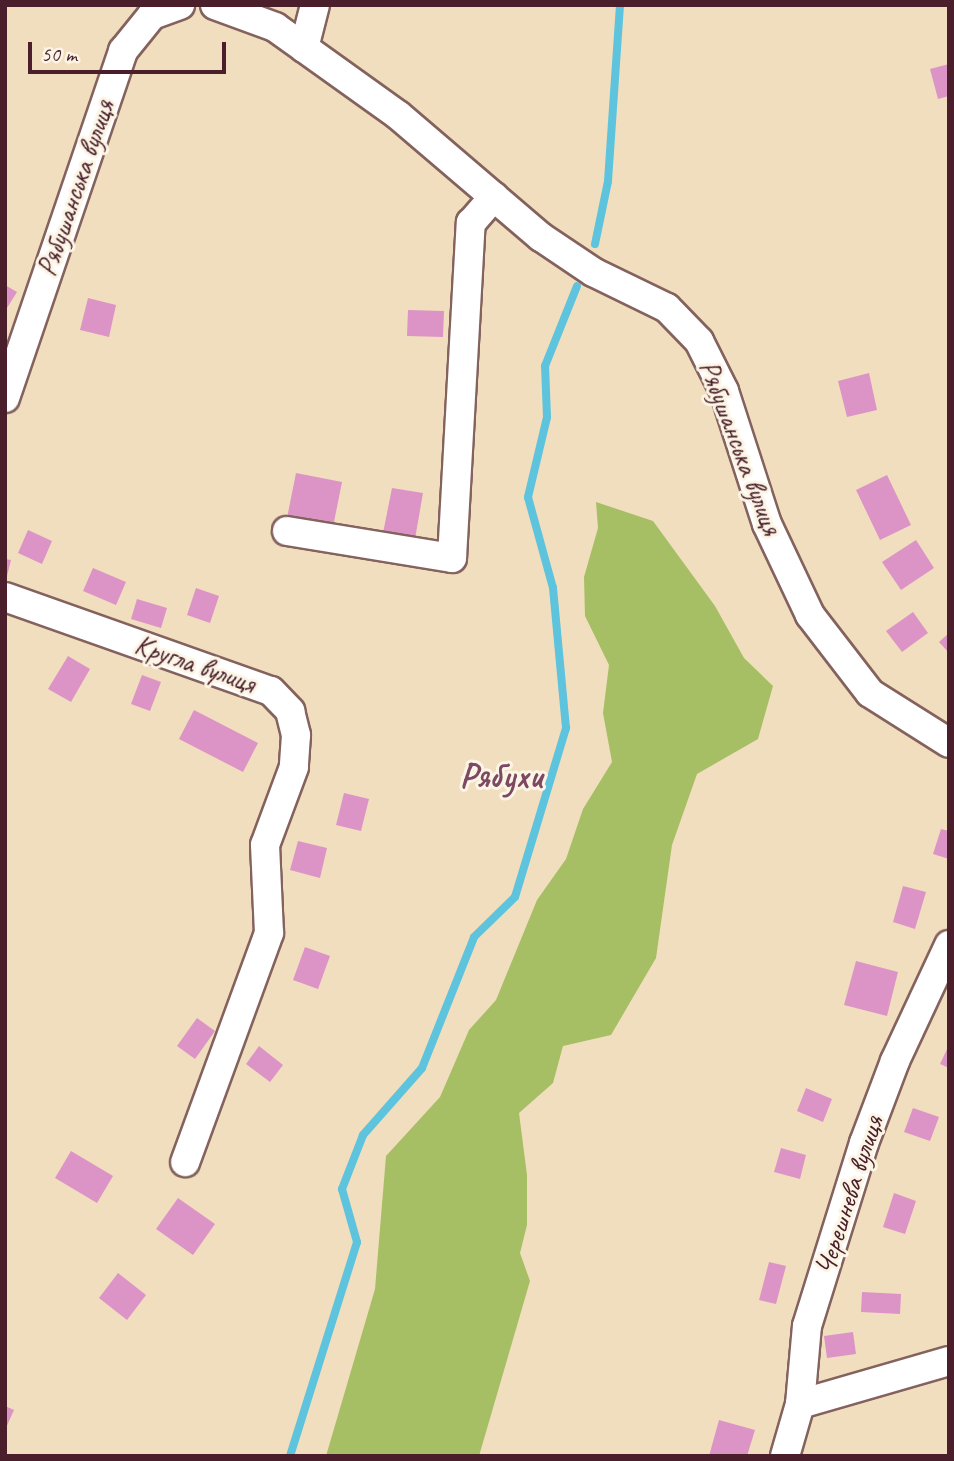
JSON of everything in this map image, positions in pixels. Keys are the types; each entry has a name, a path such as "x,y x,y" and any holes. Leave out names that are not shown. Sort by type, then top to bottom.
{"street":[{"name":"Рябушанська вулиця","path":"5,398 123,51 152,15 180,5"},
{"name":"Рябушанська вулиця","path":"215,5 275,27 398,115 541,237 593,272 667,307 699,341 724,391 767,524 810,615 870,693 949,743"},
{"path":"304,48 315,5"},
{"path":"287,531 452,558 471,223 494,197"},
{"name":"Кругла вулиця","path":"5,597 271,691 290,711 296,735 294,767 265,845 269,933 260,968 185,1162"},
{"name":"Черешнева вулиця","path":"785,1456 800,1404 807,1326 864,1143 895,1061 949,945"},
{"path":"800,1404 949,1361"}],"green space":[{"path":"596,502 653,521 715,606 744,658 773,686 758,739 697,774 672,845 656,958 611,1035 563,1046 553,1083 519,1113 527,1175 527,1225 520,1253 530,1281 479,1456 326,1456 375,1289 386,1156 440,1097 469,1030 496,1000 537,900 566,859 583,809 612,762 603,713 609,665 585,616 584,577 598,528"}],"building":[{"path":"949,64 949,96 938,99 930,69"},
{"path":"5,285 17,292 5,311"},
{"path":"88,298 116,305 109,337 80,330"},
{"path":"408,310 444,311 443,337 407,336"},
{"path":"869,373 877,410 847,417 838,381"},
{"path":"296,473 342,482 332,532 286,523"},
{"path":"887,475 911,525 880,540 856,490"},
{"path":"392,488 423,493 415,539 383,533"},
{"path":"28,530 52,541 42,564 18,553"},
{"path":"916,540 934,568 901,590 882,562"},
{"path":"5,559 11,560 6,580 5,580"},
{"path":"93,568 126,582 116,605 83,591"},
{"path":"196,588 219,596 210,623 187,615"},
{"path":"137,599 167,608 161,628 131,619"},
{"path":"913,612 928,633 902,652 886,631"},
{"path":"949,633 949,653 939,642"},
{"path":"68,656 90,669 71,702 48,689"},
{"path":"142,675 161,682 150,711 131,704"},
{"path":"194,710 258,743 243,772 179,739"},
{"path":"344,793 369,799 361,831 336,825"},
{"path":"941,829 949,831 949,859 933,854"},
{"path":"298,841 327,848 320,878 290,870"},
{"path":"903,886 926,892 915,929 893,922"},
{"path":"305,947 330,956 318,989 293,980"},
{"path":"856,961 898,972 887,1016 844,1005"},
{"path":"197,1018 215,1031 195,1059 177,1046"},
{"path":"949,1045 949,1068 940,1064"},
{"path":"259,1046 283,1065 270,1082 246,1064"},
{"path":"806,1088 832,1099 823,1122 797,1111"},
{"path":"913,1108 939,1117 930,1141 904,1132"},
{"path":"781,1148 806,1155 800,1179 774,1172"},
{"path":"71,1151 113,1176 97,1203 55,1178"},
{"path":"894,1193 916,1201 905,1234 883,1227"},
{"path":"178,1198 215,1224 193,1255 156,1229"},
{"path":"769,1262 786,1266 776,1304 759,1300"},
{"path":"118,1273 146,1295 127,1320 99,1298"},
{"path":"862,1292 901,1294 900,1314 861,1312"},
{"path":"853,1332 856,1354 827,1358 824,1336"},
{"path":"5,1406 14,1410 5,1430"},
{"path":"719,1420 755,1430 747,1456 709,1456"}],"waterway":[{"path":"595,244 608,181 620,5"},
{"path":"290,1456 357,1242 342,1189 363,1135 422,1068 474,937 515,897 566,728 553,588 528,497 547,417 545,366 577,286"}],"district":[{"name":"Рябухи","path":"501,776"}]}
